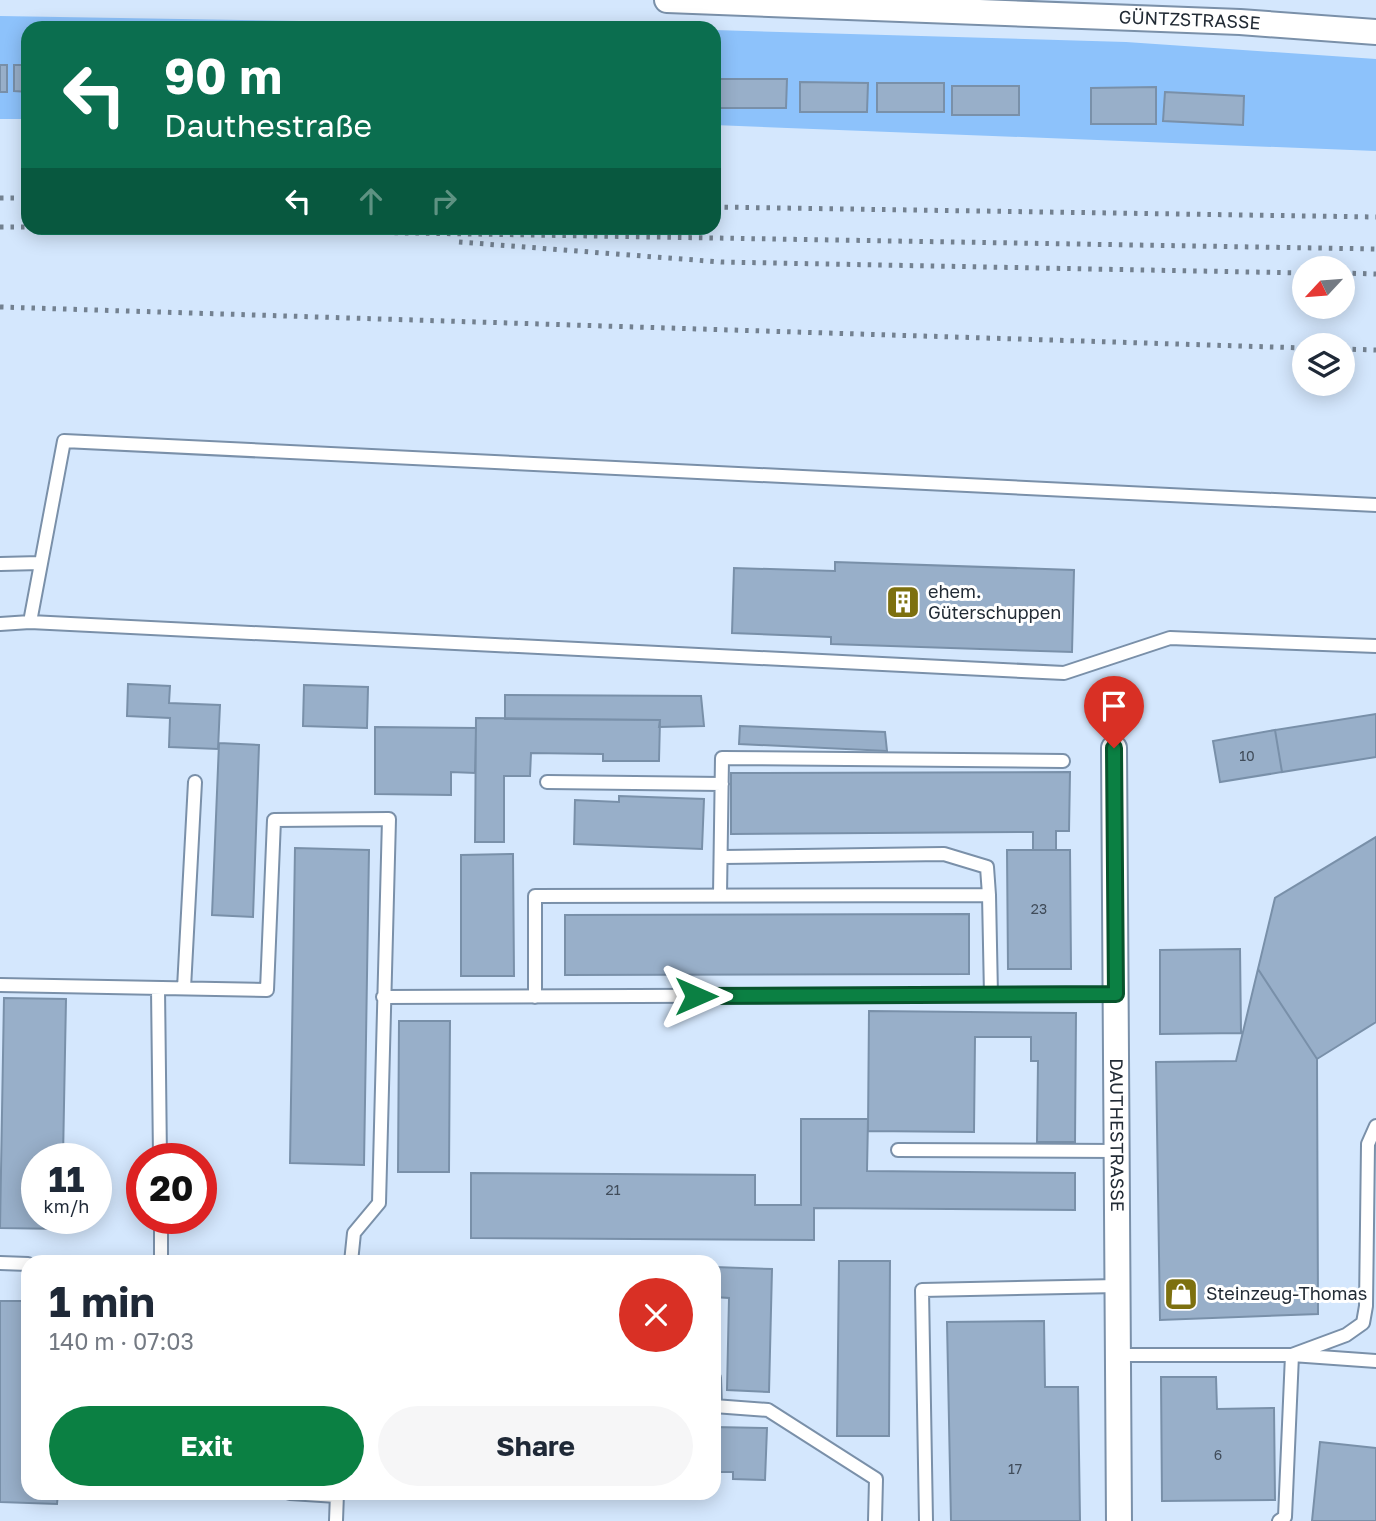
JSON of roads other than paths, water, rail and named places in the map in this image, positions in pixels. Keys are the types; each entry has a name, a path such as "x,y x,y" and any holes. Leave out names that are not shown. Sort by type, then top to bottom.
{"street":[{"name":"GÜNTZSTRASSE","path":"667,0 1240,22 1376,32"},
{"name":"DAUTHESTRASSE","path":"1114,748 1119,1521"}],"lane":[{"path":"30,622 64,441 1376,505"},
{"path":"0,564 40,563"},
{"path":"0,624 30,622 1064,673 1170,638 1376,646"},
{"path":"720,895 722,758 1063,761"},
{"path":"184,988 195,782"},
{"path":"547,782 722,784"},
{"path":"0,985 267,990 274,820 389,819 379,1203 355,1233 352,1255"},
{"path":"722,857 944,854 988,867 991,995"},
{"path":"535,997 535,896 989,895"},
{"path":"158,988 160,1143"},
{"path":"383,997 1116,994"},
{"path":"1292,1355 1346,1335 1363,1323 1366,1306 1368,1144 1376,1126"},
{"path":"898,1150 1117,1151"},
{"path":"161,1234 161,1255"},
{"path":"0,1263 21,1264"},
{"path":"926,1521 922,1290 1118,1286"},
{"path":"1118,1355 1292,1355 1376,1361"},
{"path":"1279,1521 1285,1517 1292,1355"},
{"path":"721,1406 768,1410 876,1479 875,1521"},
{"path":"336,1521 337,1500"}],"railway":[{"path":"0,198 21,198"},
{"path":"721,207 1376,217"},
{"path":"0,227 21,227"},
{"path":"533,235 1376,249"},
{"path":"459,242 721,262 1292,273"},
{"path":"1355,273 1376,274"},
{"path":"0,307 1292,348"},
{"path":"1355,349 1376,350"}],"place":[{"name":"ehem. Güterschuppen","path":"903,602"},
{"name":"Steinzeug-Thomas","path":"1181,1294"}]}
